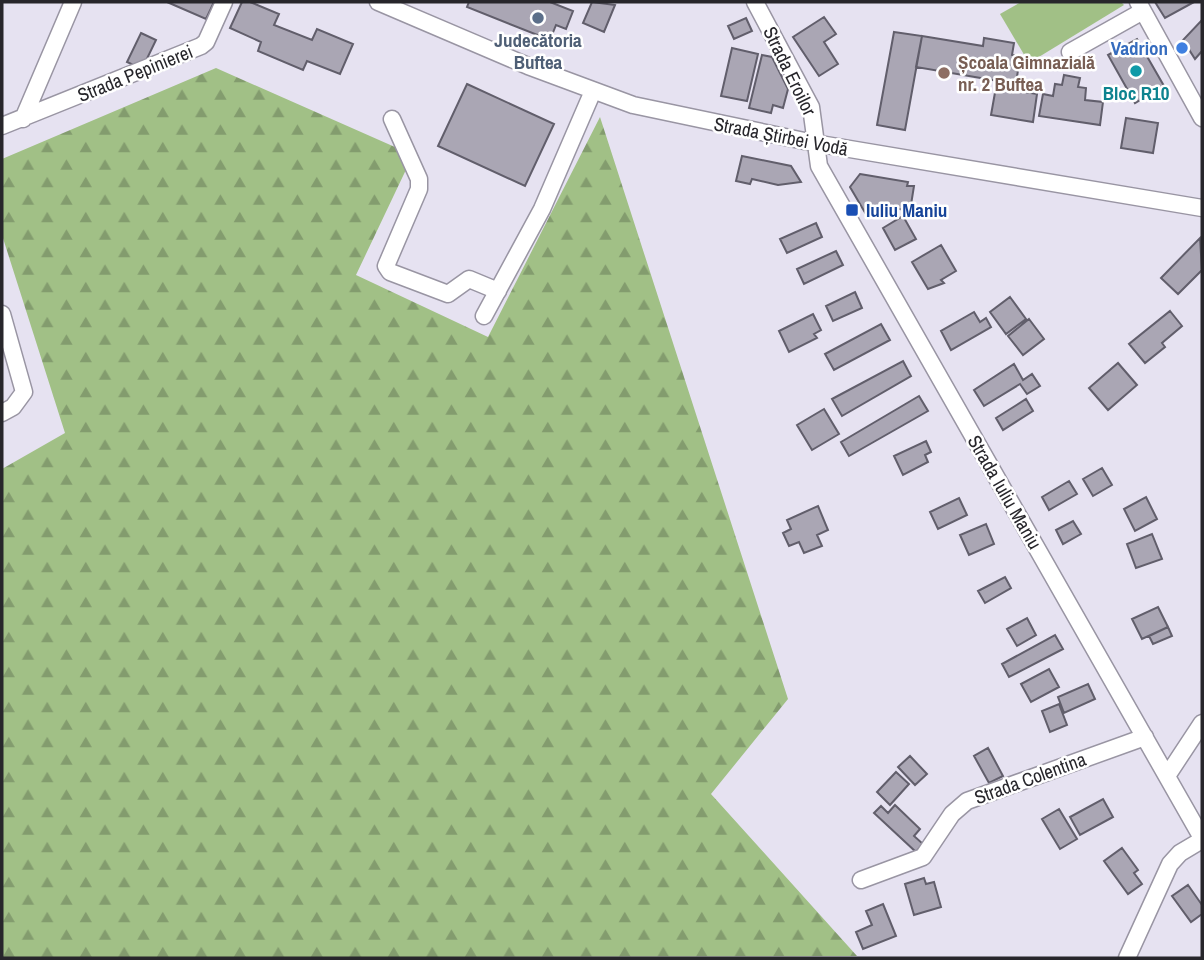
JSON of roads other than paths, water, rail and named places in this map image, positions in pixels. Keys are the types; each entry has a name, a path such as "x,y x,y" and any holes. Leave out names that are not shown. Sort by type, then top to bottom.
{"street":[{"path":"23,119 73,2"},
{"name":"Strada Pepinierei","path":"2,127 201,46 224,2"},
{"name":"Strada Știrbei Vodă","path":"378,2 412,8 593,91 682,117 814,143 1202,208"},
{"name":"Strada Eroilor","path":"755,2 811,107 816,130 814,143"},
{"path":"1070,52 1141,7 1202,118"},
{"path":"484,316 542,209 593,91"},
{"path":"392,119 419,179 419,189 386,267 390,272 448,294 469,279 498,291"},
{"name":"Strada Iuliu Maniu","path":"814,143 819,166 1202,839"},
{"path":"2,314 23,392 13,407 2,413"},
{"path":"1167,776 1202,723"},
{"name":"Strada Colentina","path":"861,880 923,858 952,814 967,801 1145,737"},
{"path":"1127,958 1170,864 1180,853 1202,839"}],"place":[{"name":"Judecătoria Buftea","path":"538,18"},
{"name":"Vadrion","path":"1182,48"},
{"name":"Bloc R10","path":"1136,71"},
{"name":"Școala Gimnazială nr. 2 Buftea","path":"944,73"},
{"name":"Iuliu Maniu","path":"852,210"}]}
